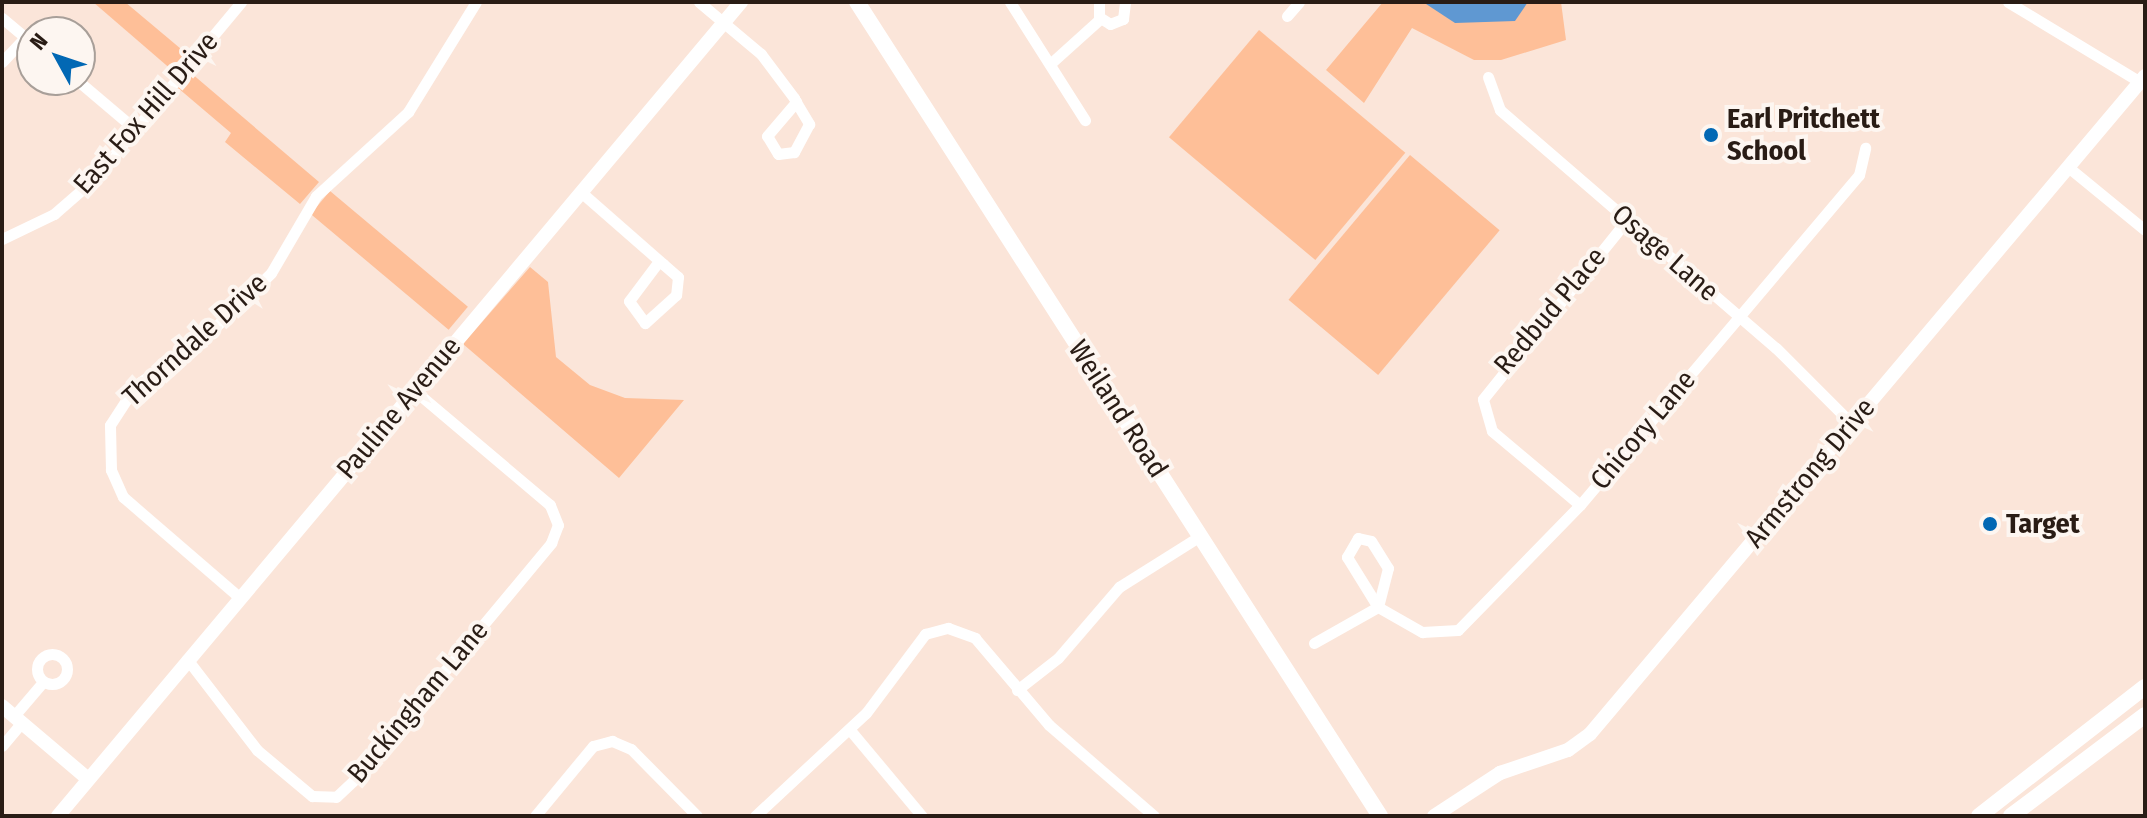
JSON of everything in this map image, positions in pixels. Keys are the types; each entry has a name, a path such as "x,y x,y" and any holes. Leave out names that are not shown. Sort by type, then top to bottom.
{"main road":[{"name":"Weiland Road","path":"857,2 1380,816"},
{"path":"1979,816 2145,687"},
{"path":"2011,816 2145,715"}],"street":[{"name":"East Fox Hill Drive","path":"2,239 77,196 136,130 241,2"},
{"name":"Thorndale Drive","path":"239,597 123,497 111,470 110,425 136,385 254,292 316,196 408,112 476,2"},
{"path":"699,2 761,54 796,102 807,138 794,152 778,154 767,136 796,102"},
{"name":"Pauline Avenue","path":"58,816 741,2"},
{"path":"1010,2 1085,120"},
{"path":"1099,2 1100,19"},
{"path":"1100,19 1119,22 1125,2"},
{"path":"1287,16 1299,2"},
{"path":"2008,2 2142,79"},
{"path":"1050,64 1100,19"},
{"name":"Osage Lane","path":"1488,77 1500,110 1739,317 1852,424"},
{"name":"Armstrong Drive","path":"1434,816 1500,773 1568,750 1590,734 2142,79"},
{"path":"96,96 136,130"},
{"name":"Chicory Lane","path":"1378,607 1388,568 1371,541 1358,538 1347,557 1378,607 1422,632 1458,630 1580,505 1859,175 1865,148"},
{"path":"2068,167 2145,230"},
{"path":"582,193 659,261 680,285 645,323 629,301 659,261"},
{"name":"Redbud Place","path":"1580,505 1492,431 1483,399 1626,221"},
{"name":"Buckingham Lane","path":"187,659 257,750 312,796 336,797 551,543 558,525 550,505 414,390"},
{"path":"1017,690 1058,658 1119,587 1200,536"},
{"path":"1314,643 1378,607"},
{"path":"755,816 850,730 936,628 975,638 1017,690 1154,816"},
{"path":"2,746 13,715 43,682"},
{"path":"13,715 88,779"},
{"path":"850,730 922,816"},
{"path":"535,816 593,746 612,741 631,749 697,816"}],"shaded area":[{"path":"93,2 125,2 187,54 173,71"},
{"path":"1383,2 1561,2 1566,40 1501,60 1474,60 1412,28 1364,103 1326,70"},
{"path":"1259,30 1405,153 1315,260 1169,137"},
{"path":"191,73 319,182 300,204 225,142 231,133 178,88"},
{"path":"1410,155 1500,230 1378,375 1289,300"},
{"path":"330,191 468,307 449,330 311,214"},
{"path":"530,267 548,282 556,357 590,385 625,398 684,400 619,478 463,344"}],"water":[{"path":"1423,2 1528,2 1515,21 1455,23"}],"place":[{"name":"Earl Pritchett School","path":"1711,135"},
{"name":"Target","path":"1990,524"}]}
